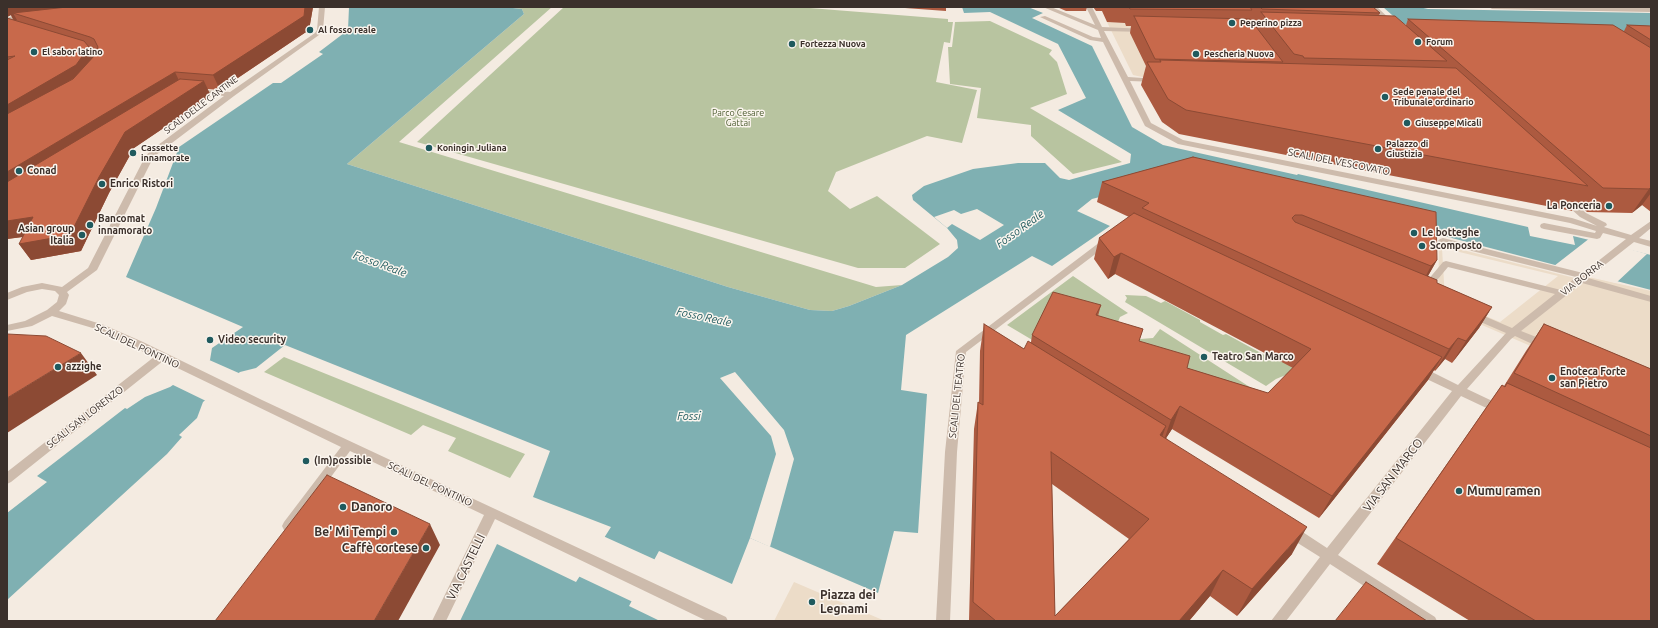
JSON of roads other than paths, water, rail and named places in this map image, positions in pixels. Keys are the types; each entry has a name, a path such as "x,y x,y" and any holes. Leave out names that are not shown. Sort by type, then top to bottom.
{"street":[{"path":"7,20 41,7"},
{"name":"SCALI DELLE CANTINE","path":"62,291 92,270 148,159 153,153 231,94 317,34 320,30 322,7"},
{"path":"1046,7 1100,29 1149,30"},
{"name":"SCALI DEL VESCOVATO","path":"1089,7 1148,124 1181,142 1572,221 1632,239"},
{"path":"1373,7 1396,28"},
{"path":"1492,7 1651,8"},
{"path":"1043,17 1092,39 1106,40"},
{"path":"7,25 15,24"},
{"path":"1125,79 1165,80"},
{"path":"186,90 231,94"},
{"path":"1560,194 1583,215 1632,239 1651,244"},
{"name":"VIA BORRA","path":"1512,332 1651,224"},
{"path":"1544,226 1597,236 1601,230"},
{"name":"SCALI DEL TEATRO","path":"943,621 951,452 961,350 980,334 1112,237"},
{"path":"1443,241 1583,277 1651,299"},
{"path":"1433,298 1418,292 1446,264 1562,293"},
{"path":"7,328 28,324 51,312 61,304 64,295 62,291 50,286 42,286 25,289 9,295"},
{"path":"1465,311 1557,350"},
{"name":"SCALI DEL PONTINO","path":"51,312 100,327 348,446 498,515 721,621"},
{"name":"VIA SAN MARCO","path":"1278,621 1471,376 1512,332"},
{"path":"980,334 994,343"},
{"name":"SCALI SAN LORENZO","path":"7,479 162,356"},
{"path":"1409,366 1510,414"},
{"path":"280,537 348,446"},
{"name":"VIA CASTELLI","path":"439,621 498,515"},
{"path":"1277,523 1430,621"}],"water":[{"name":"Fossi","path":"349,7 504,7 522,9 524,14 347,164 728,287 810,310 832,311 849,306 902,285 948,257 958,248 957,240 947,228 913,200 912,195 924,186 973,169 1018,163 1045,163 1060,178 1069,180 1130,163 1131,154 1058,110 1086,98 1058,44 990,12 964,13 962,7 1028,7 1043,13 1032,18 1092,46 1132,127 1163,145 1298,174 1528,227 1530,236 1575,245 1573,236 1651,255 1651,290 1444,236 1184,175 1092,199 1077,211 1110,226 1052,266 1032,256 906,335 901,390 927,394 918,533 894,531 878,593 750,538 732,584 659,551 629,606 660,621 460,621 497,544 576,582 611,527 533,497 550,451 285,345 256,368 240,372 203,402 197,418 179,435 182,437 167,454 7,600 7,513 47,482 37,476 125,408 127,409 145,397 170,387 210,360 212,348 243,327 126,277 156,208 179,147 273,83 281,83 323,54 319,52 348,30"},
{"path":"1383,7 1651,13 1651,36 1411,26 1401,23"}],"place":[{"name":"Peperino pizza","path":"1232,23"},
{"name":"Al fosso reale","path":"310,30"},
{"name":"Forum","path":"1418,42"},
{"name":"Fortezza Nuova","path":"792,44"},
{"name":"El sabor latino","path":"34,52"},
{"name":"Pescheria Nuova","path":"1196,54"},
{"name":"Sede penale del Tribunale ordinario","path":"1385,97"},
{"name":"Giuseppe Micali","path":"1407,123"},
{"name":"Koningin Juliana","path":"429,148"},
{"name":"Palazzo di Giustizia","path":"1378,149"},
{"name":"Cassette innamorate","path":"133,153"},
{"name":"Conad","path":"19,171"},
{"name":"Enrico Ristori","path":"102,184"},
{"name":"La Ponceria","path":"1609,206"},
{"name":"Bancomat innamorato","path":"90,225"},
{"name":"Le botteghe","path":"1414,233"},
{"name":"Asian group Italia","path":"82,235"},
{"name":"Scomposto","path":"1422,246"},
{"name":"Video security","path":"210,340"},
{"name":"Teatro San Marco","path":"1204,357"},
{"name":"azzighe","path":"58,367"},
{"name":"Enoteca Forte san Pietro","path":"1552,378"},
{"name":"(Im)possible","path":"306,461"},
{"name":"Mumu ramen","path":"1459,491"},
{"name":"Danoro","path":"343,507"},
{"name":"Be' Mi Tempi","path":"394,532"},
{"name":"Caffè cortese","path":"426,548"},
{"name":"Piazza dei Legnami","path":"812,602"}],"park label":[{"name":"Parco Cesare Gattai","path":"738,118"}],"water label":[{"name":"Fosso Reale","path":"1020,229"},
{"name":"Fosso Reale","path":"380,264"},
{"name":"Fosso Reale","path":"704,317"}]}
